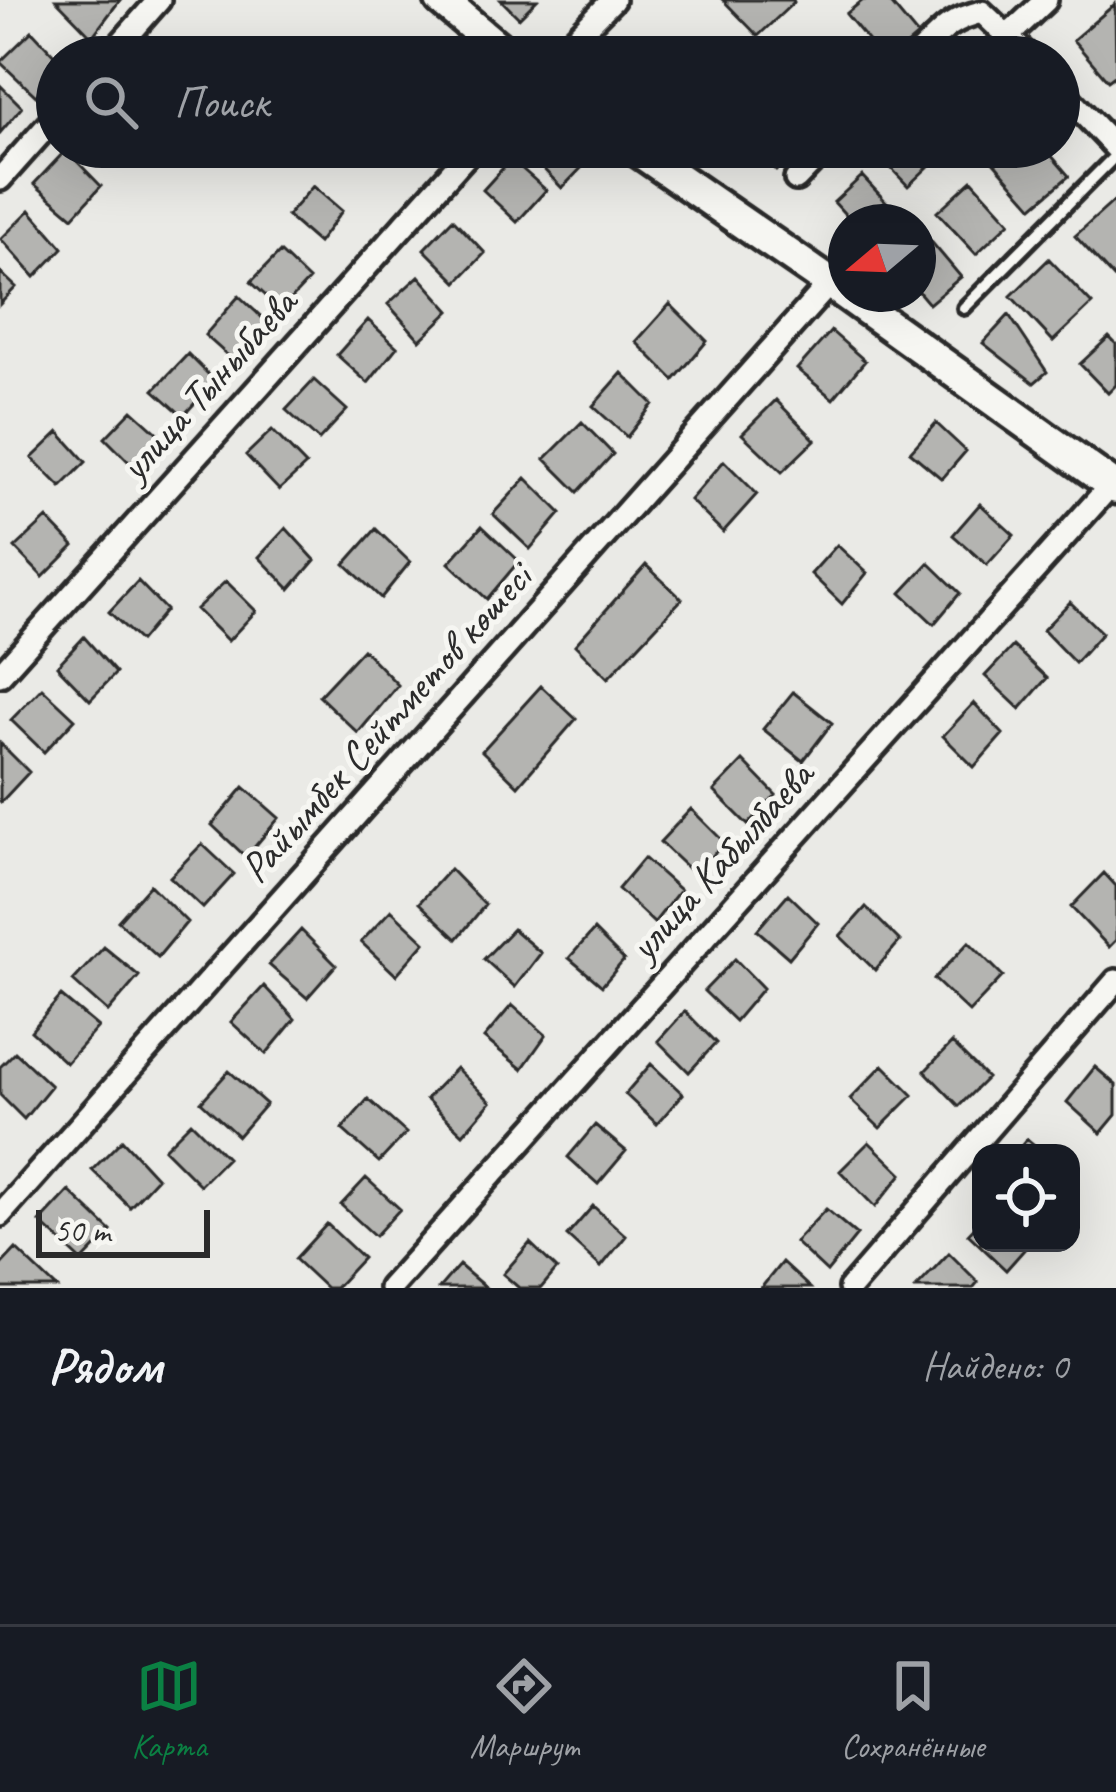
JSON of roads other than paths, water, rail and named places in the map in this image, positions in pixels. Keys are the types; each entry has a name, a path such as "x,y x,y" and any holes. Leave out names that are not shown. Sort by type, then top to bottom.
{"street":[{"path":"128,36 160,0"},
{"path":"441,0 484,36"},
{"path":"577,36 613,0"},
{"path":"937,36 976,6 1009,35 1046,0"},
{"path":"1080,112 1116,152"},
{"path":"0,179 36,139"},
{"name":"улица Тыныбаева","path":"0,674 454,168"},
{"path":"663,168 828,282"},
{"path":"796,179 807,168"},
{"name":"Райымбек Сейтметов көшесі","path":"0,1215 828,285"},
{"path":"870,312 1113,487"},
{"name":"улица Кабылбаева","path":"390,1288 1113,487"},
{"path":"850,1288 1116,981"}],"lane":[{"path":"964,308 1116,152"}]}
